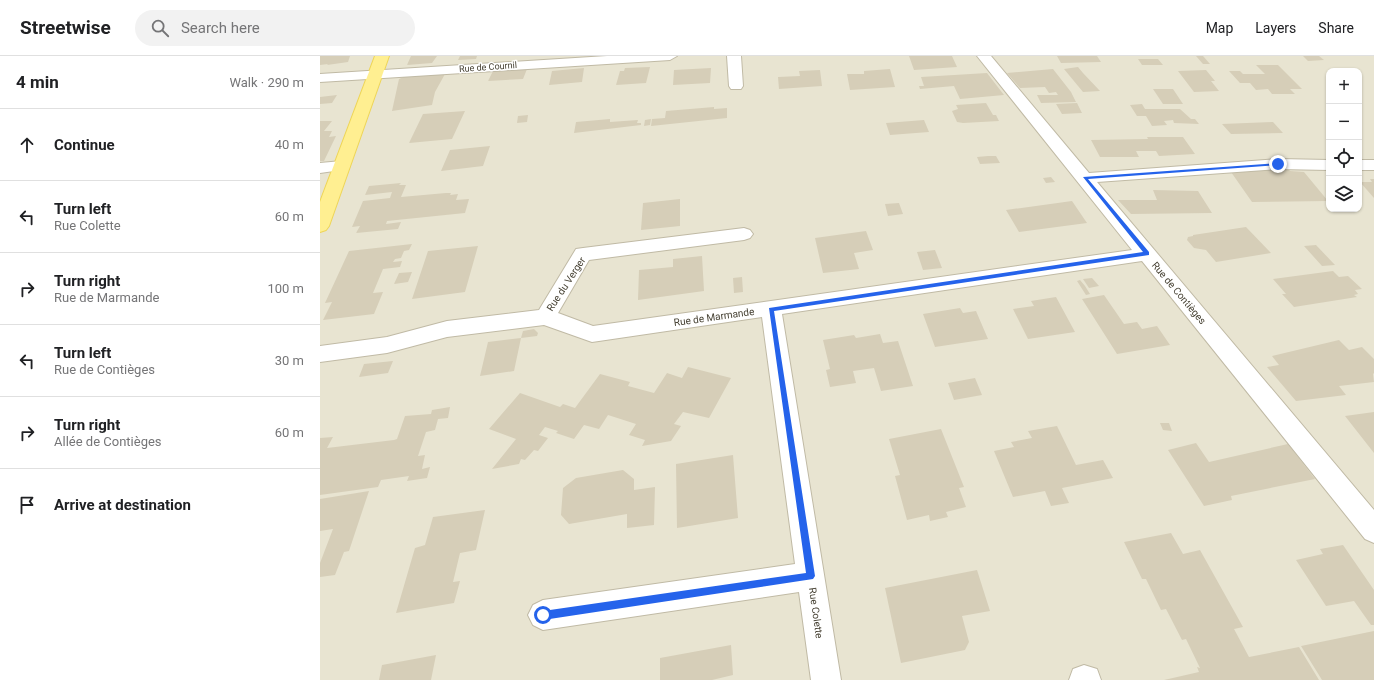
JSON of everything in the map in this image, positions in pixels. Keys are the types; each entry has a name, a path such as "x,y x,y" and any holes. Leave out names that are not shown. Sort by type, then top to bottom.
{"main road":[{"path":"320,226 367,96 377,75 382,56"}],"street":[{"name":"Rue de Cournil","path":"320,78 670,56"},
{"path":"734,56 736,86"},
{"name":"Rue de Contièges","path":"984,56 1147,254 1371,521"},
{"path":"1084,178 1278,164 1326,164"},
{"path":"1362,165 1374,165"},
{"path":"320,168 342,166"},
{"name":"Rue du Verger","path":"320,354 387,345 447,329 545,317 584,254 744,234"},
{"name":"Rue de Marmande","path":"545,317 592,334 1147,254"},
{"name":"Rue Colette","path":"771,309 826,680"},
{"path":"543,615 810,576"}],"shaded area":[{"path":"320,56 1374,56 1374,680 320,680"}],"building":[{"path":"320,56 350,56 348,62 320,65"},
{"path":"411,56 437,56 432,63 407,65"},
{"path":"460,56 477,56 476,59 458,60"},
{"path":"909,56 952,56 957,67 914,70"},
{"path":"1057,56 1097,56 1101,62 1061,63"},
{"path":"1196,56 1203,56 1210,64 1203,64"},
{"path":"1303,56 1319,56 1324,60 1308,61"},
{"path":"1138,59 1158,59 1163,65 1142,65"},
{"path":"1256,65 1278,65 1302,89 1290,89 1295,94 1272,94 1268,89 1256,90 1250,83 1240,83 1229,71 1240,71 1243,74 1265,74"},
{"path":"650,67 646,83 616,85 620,71 624,71 625,68"},
{"path":"1078,67 1100,91 1083,92 1064,69"},
{"path":"584,68 582,82 549,85 552,71"},
{"path":"711,68 710,83 673,85 674,70"},
{"path":"527,69 523,79 488,81 493,71"},
{"path":"890,69 895,87 850,90 847,74 864,74 864,71"},
{"path":"1053,69 1071,92 1076,102 1041,103 1037,95 1058,95 1056,92 1049,93 1045,87 1020,88 1007,73"},
{"path":"820,70 822,86 779,89 778,77 800,76 799,71"},
{"path":"1206,70 1215,81 1211,81 1219,91 1194,92 1178,71"},
{"path":"987,73 1004,95 960,99 954,86 920,89 919,86 924,86 921,77"},
{"path":"445,74 435,92 432,105 392,111 399,79 406,76"},
{"path":"1153,89 1173,89 1183,104 1163,104"},
{"path":"337,95 332,103 320,104 320,97"},
{"path":"986,103 993,115 996,115 999,121 957,122 952,111 958,109 956,105"},
{"path":"1077,103 1082,113 1062,114 1056,104"},
{"path":"1142,104 1145,109 1180,109 1191,119 1195,119 1199,124 1174,123 1173,120 1164,121 1167,125 1152,126 1146,116 1137,116 1130,105"},
{"path":"714,107 714,109 727,108 727,118 651,126 652,119 665,118 666,111"},
{"path":"465,111 452,139 409,143 423,114"},
{"path":"528,115 527,122 517,123 518,116"},
{"path":"610,119 610,122 638,120 637,123 641,123 641,125 574,133 576,122"},
{"path":"651,119 650,125 644,126 645,120"},
{"path":"924,120 929,132 890,135 886,123"},
{"path":"320,121 332,121 324,131 332,131 329,137 336,136 324,161 320,161"},
{"path":"1273,122 1283,133 1231,134 1222,124"},
{"path":"1147,137 1183,137 1195,154 1159,156 1156,151 1136,151 1139,157 1100,157 1091,140 1148,139"},
{"path":"490,146 483,166 441,171 450,150"},
{"path":"996,156 1000,163 980,164 977,157"},
{"path":"1288,169 1290,171 1304,172 1326,199 1326,201 1252,202 1231,172 1246,172 1245,170"},
{"path":"1051,177 1055,182 1046,183 1043,178"},
{"path":"1370,179 1374,179 1374,198 1362,184 1362,182 1372,182"},
{"path":"401,183 399,185 406,185 401,197 451,193 450,195 458,194 456,200 469,199 465,213 387,221 386,224 401,222 398,229 356,233 360,226 352,227 363,201 390,198 392,192 365,195 369,186"},
{"path":"1153,190 1198,191 1212,213 1131,214 1118,200 1157,200"},
{"path":"680,199 680,226 641,230 643,203"},
{"path":"1072,201 1087,223 1019,232 1006,210"},
{"path":"899,203 903,214 888,216 885,204"},
{"path":"1246,227 1271,253 1216,262 1206,250 1194,248 1187,240 1188,237 1193,235"},
{"path":"866,231 873,250 854,253 859,269 823,273 815,238"},
{"path":"412,244 409,250 404,251 401,258 395,259 393,262 402,261 400,267 383,269 373,293 383,292 374,314 323,320 332,302 325,303 349,251"},
{"path":"1316,245 1335,265 1322,266 1304,246"},
{"path":"478,246 465,292 412,299 428,251"},
{"path":"935,250 942,268 923,270 917,252"},
{"path":"702,256 704,291 638,300 639,270 673,267 673,259"},
{"path":"1333,271 1339,277 1348,276 1362,289 1355,290 1358,294 1354,295 1357,297 1294,307 1282,294 1286,294 1273,279"},
{"path":"412,272 408,282 394,284 399,273"},
{"path":"742,277 743,292 734,293 733,278"},
{"path":"1092,278 1099,286 1089,288 1083,279"},
{"path":"1080,280 1090,294 1086,295 1077,281"},
{"path":"1104,295 1124,324 1137,322 1142,329 1157,326 1170,345 1117,354 1082,299"},
{"path":"1056,297 1075,332 1028,339 1013,309 1034,306 1031,301"},
{"path":"960,308 963,313 976,311 988,339 935,347 923,314"},
{"path":"534,329 538,333 537,336 521,338 523,331"},
{"path":"880,334 883,343 898,341 913,386 881,391 874,368 853,371 856,383 830,387 826,370 830,369 823,340 854,335 856,338"},
{"path":"521,338 514,371 480,376 488,342"},
{"path":"1339,340 1349,350 1362,347 1374,359 1374,382 1339,386 1346,395 1296,401 1267,367 1279,365 1272,356"},
{"path":"393,361 388,373 359,377 364,364"},
{"path":"688,367 731,378 709,418 683,412 674,424 681,426 671,441 642,446 645,440 629,435 636,424 608,415 599,429 584,425 574,439 556,433 558,431 545,427 539,435 548,438 538,451 534,450 525,460 521,459 519,464 492,469 516,439 489,429 520,393 560,407 563,404 575,408 600,374 630,382 628,386 654,393 667,373 682,378"},
{"path":"975,378 982,395 954,400 948,383"},
{"path":"450,407 448,418 438,419 435,430 426,432 418,456 425,455 422,469 430,467 427,478 407,481 409,476 381,480 378,487 320,495 320,438 333,437 327,448 394,440 397,439 405,416 431,414 432,410"},
{"path":"1374,412 1374,453 1345,416"},
{"path":"1160,423 1169,423 1172,431 1163,430"},
{"path":"1057,426 1076,465 1103,460 1113,478 1062,488 1069,503 1051,506 1045,491 1013,497 994,451 1014,447 1011,442 1032,438 1028,431"},
{"path":"941,429 964,487 959,488 966,507 946,512 948,517 930,521 929,515 907,520 895,476 900,475 889,439"},
{"path":"1196,443 1209,462 1288,444 1315,479 1231,496 1232,500 1204,506 1168,450"},
{"path":"733,455 738,518 677,528 676,464"},
{"path":"623,470 634,479 634,490 655,487 654,525 627,528 627,514 569,524 561,515 563,488 576,478"},
{"path":"369,491 349,551 344,552 335,575 320,577 320,563 333,529 320,531 320,499"},
{"path":"485,510 476,550 460,553 453,582 460,581 454,603 396,613 415,548 425,545 433,517"},
{"path":"1171,533 1183,554 1200,550 1243,627 1234,629 1249,657 1299,647 1319,680 1164,680 1199,672 1197,667 1200,668 1186,639 1182,640 1166,609 1161,610 1146,579 1142,579 1124,542"},
{"path":"1343,545 1374,590 1374,625 1371,625 1354,601 1326,606 1296,560 1323,554 1320,549"},
{"path":"977,570 990,611 962,616 969,642 965,650 901,663 885,588"},
{"path":"1374,631 1374,680 1322,680 1301,646"},
{"path":"731,645 733,675 712,680 660,680 660,658"},
{"path":"436,655 431,680 379,680 382,665"}],"route":[{"path":"543,615 810,576 771,309 1147,254 1084,178 1278,164"}]}
